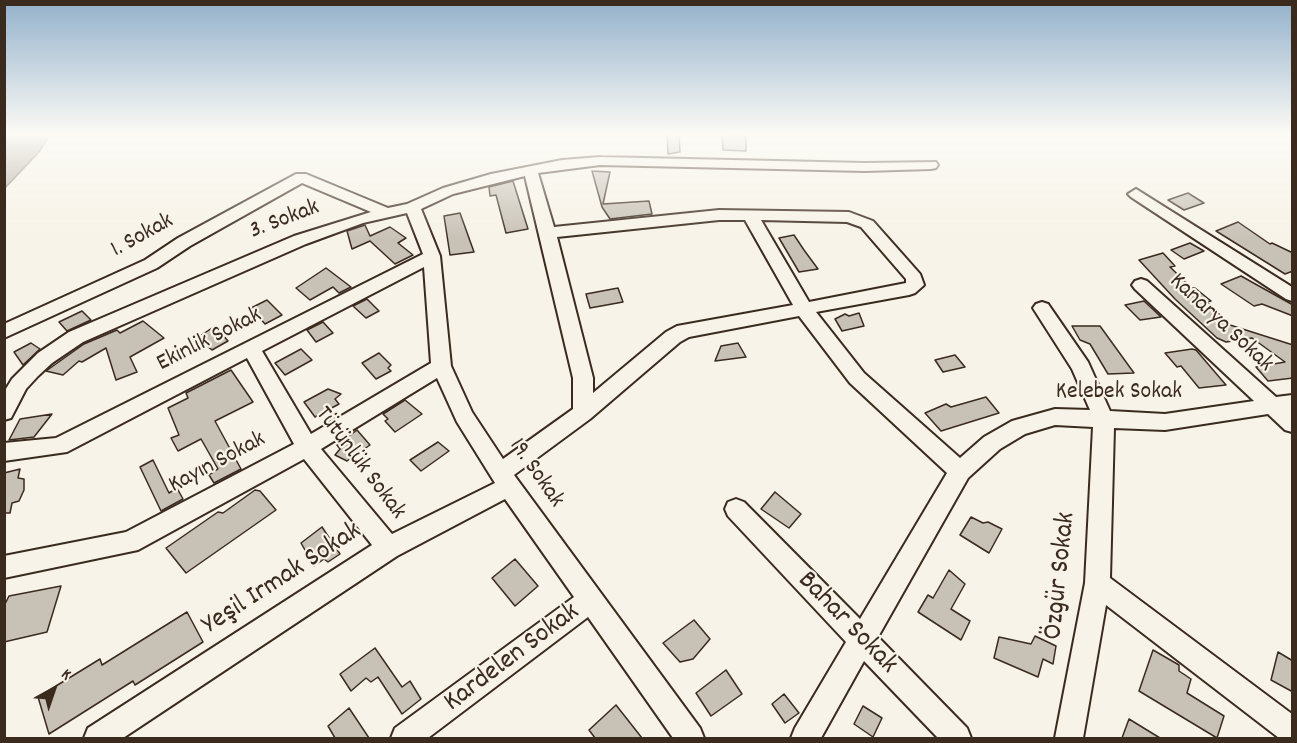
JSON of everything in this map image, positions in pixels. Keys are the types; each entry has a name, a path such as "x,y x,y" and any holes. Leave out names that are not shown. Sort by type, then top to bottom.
{"street":[{"name":"3. Sokak","path":"4,412 19,384 31,371 45,358 76,337 252,259 327,230 412,207 468,185 530,169"},
{"path":"530,169 583,378 583,413"},
{"name":"1. Sokak","path":"4,332 60,304 151,264 184,242 301,177 386,213"},
{"path":"1136,195 1293,295"},
{"name":"19. Sokak","path":"412,207 432,256 441,366 464,416 505,479 690,738"},
{"path":"548,233 719,216 751,217 804,309 857,378 960,471"},
{"name":"Yeşil Irmak Sokak","path":"98,738 389,548 505,479 673,337 684,331 909,289 913,288 916,282 862,221 849,217 751,217"},
{"name":"Ekinlik Sokak","path":"4,452 59,446 432,256"},
{"name":"Kanarya Sokak","path":"1141,285 1282,405 1293,424"},
{"path":"1042,308 1081,367 1104,420"},
{"name":"Tütünlük Sokak","path":"251,348 307,447 389,548"},
{"name":"Kayın Sokak","path":"4,567 130,542 307,447 441,366"},
{"name":"Kelebek Sokak","path":"805,738 960,471 992,443 1019,427 1055,417 1173,421 1282,405"},
{"name":"Özgür Sokak","path":"1069,738 1096,583 1104,420"},
{"name":"Bahar Sokak","path":"736,509 957,738"},
{"path":"1096,583 1293,731"},
{"name":"Kardelen Sokak","path":"405,738 591,600"}],"shaded area":[{"path":"5,169 23,169 5,188"}],"building":[{"path":"592,171 610,172 603,204 649,201 652,214 610,219 602,207"},
{"path":"513,181 528,229 506,233 496,195 490,196 489,187"},
{"path":"1188,193 1204,203 1184,210 1168,200"},
{"path":"460,213 474,252 450,255 444,216"},
{"path":"1238,222 1270,244 1293,253 1293,271 1285,274 1216,231"},
{"path":"365,225 370,236 390,227 406,238 398,243 413,255 395,264 370,241 352,249 347,231"},
{"path":"794,235 818,269 799,272 779,238"},
{"path":"1190,243 1204,251 1184,259 1171,250"},
{"path":"1163,253 1175,266 1170,267 1192,288 1211,301 1207,302 1230,325 1293,345 1293,378 1268,381 1256,367 1285,362 1252,338 1226,342 1217,338 1175,299 1139,260"},
{"path":"326,268 351,287 339,293 333,287 310,300 296,288"},
{"path":"1241,276 1293,305 1293,316 1262,304 1254,306 1221,284"},
{"path":"618,288 623,302 590,308 586,294"},
{"path":"367,299 379,311 366,318 353,306"},
{"path":"267,300 282,315 265,324 251,308"},
{"path":"1144,301 1161,317 1140,320 1125,305"},
{"path":"82,311 91,320 67,331 59,322"},
{"path":"859,313 864,326 842,331 835,319 845,314 849,316"},
{"path":"143,321 164,338 130,357 137,372 116,380 106,348 82,362 79,361 63,375 46,371 84,344 117,330 120,333"},
{"path":"323,322 333,333 316,342 307,330"},
{"path":"1072,326 1100,326 1134,373 1108,374 1090,344 1080,340"},
{"path":"212,328 217,328 228,341 212,350 197,338"},
{"path":"31,343 40,349 23,365 14,352"},
{"path":"738,343 746,357 715,361 721,346"},
{"path":"301,349 312,360 285,375 275,363"},
{"path":"1196,350 1226,385 1199,388 1181,366 1177,367 1165,353"},
{"path":"379,353 391,365 388,368 391,371 376,379 362,363"},
{"path":"955,355 965,367 943,372 935,360"},
{"path":"231,370 253,402 215,421 241,469 214,483 209,475 218,469 201,439 178,451 171,438 179,435 168,408 188,398 186,393"},
{"path":"328,389 341,394 335,399 339,404 315,417 304,402"},
{"path":"986,397 999,413 941,431 925,413 946,404 951,407"},
{"path":"405,400 422,414 395,432 385,421 388,419 383,414"},
{"path":"52,414 34,437 9,440 20,419"},
{"path":"357,430 370,445 347,461 335,455 340,449 337,445"},
{"path":"438,442 449,451 421,471 410,460"},
{"path":"153,460 169,493 177,488 183,499 161,511 140,467"},
{"path":"20,469 18,478 24,479 24,490 19,501 12,503 10,513 4,513 4,473"},
{"path":"255,490 260,491 276,510 186,573 166,548"},
{"path":"775,492 801,514 789,528 761,509"},
{"path":"971,517 1002,529 989,553 960,535"},
{"path":"322,527 340,554 328,562 324,559 314,566 301,543"},
{"path":"515,559 538,586 515,606 492,578"},
{"path":"949,570 965,584 951,609 970,621 961,640 918,612 928,595 933,598"},
{"path":"61,586 47,632 4,642 4,606 9,596"},
{"path":"187,612 203,642 135,685 133,681 49,734 38,697 100,659 102,665"},
{"path":"694,620 710,639 693,659 680,662 663,643"},
{"path":"1035,636 1056,646 1053,664 1043,659 1038,677 994,658 999,637 1031,644"},
{"path":"375,648 402,687 410,681 421,699 402,714 378,677 371,682 366,678 351,691 340,674"},
{"path":"1153,650 1179,665 1179,671 1191,679 1187,693 1224,716 1217,738 1139,691"},
{"path":"1278,652 1293,661 1293,692 1271,680"},
{"path":"726,670 742,694 711,716 696,693"},
{"path":"784,694 799,713 785,723 772,704"},
{"path":"616,705 642,738 595,738 589,730"},
{"path":"863,706 882,718 873,737 854,724"},
{"path":"349,708 369,738 335,738 328,726"},
{"path":"1129,719 1160,738 1122,738"}]}
